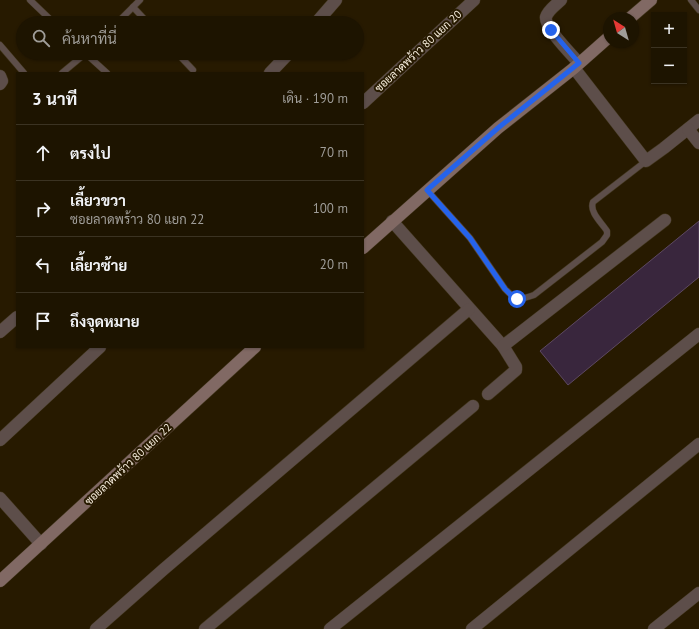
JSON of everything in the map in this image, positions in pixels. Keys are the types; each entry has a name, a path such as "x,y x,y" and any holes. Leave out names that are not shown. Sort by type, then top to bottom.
{"street":[{"path":"322,16 336,0"},
{"name":"ซอยลาดพร้าว 80 แยก 20","path":"364,102 474,0"},
{"path":"561,0 546,15 546,20 551,30 646,161 699,120"},
{"path":"637,12 651,0"},
{"path":"364,247 498,128 603,42"},
{"path":"271,72 282,60"},
{"path":"0,76 2,81 0,84"},
{"path":"688,129 699,143"},
{"path":"503,346 665,220"},
{"path":"392,222 503,346 516,367 516,370 488,394"},
{"path":"96,629 469,308"},
{"path":"0,332 16,318"},
{"path":"330,629 699,334"},
{"path":"0,440 99,348"},
{"name":"ซอยลาดพร้าว 80 แยก 22","path":"0,581 254,348"},
{"path":"205,629 473,406"},
{"path":"472,629 699,444"},
{"path":"0,498 41,544"},
{"path":"654,629 699,593"}],"lane":[{"path":"30,0 47,16"},
{"path":"124,16 140,0"},
{"path":"691,0 699,10"},
{"path":"133,7 141,16"},
{"path":"0,45 23,72"},
{"path":"63,72 78,60"},
{"path":"93,60 106,72"},
{"path":"184,60 193,70"},
{"path":"427,190 470,238 505,289 517,299 524,299 534,295 602,242 607,235 607,231 593,211 593,202 646,161"}],"building":[{"path":"699,221 699,277 568,385 540,351"}],"route":[{"path":"517,299 505,289 470,238 427,190 498,128 579,63 551,30"}]}
